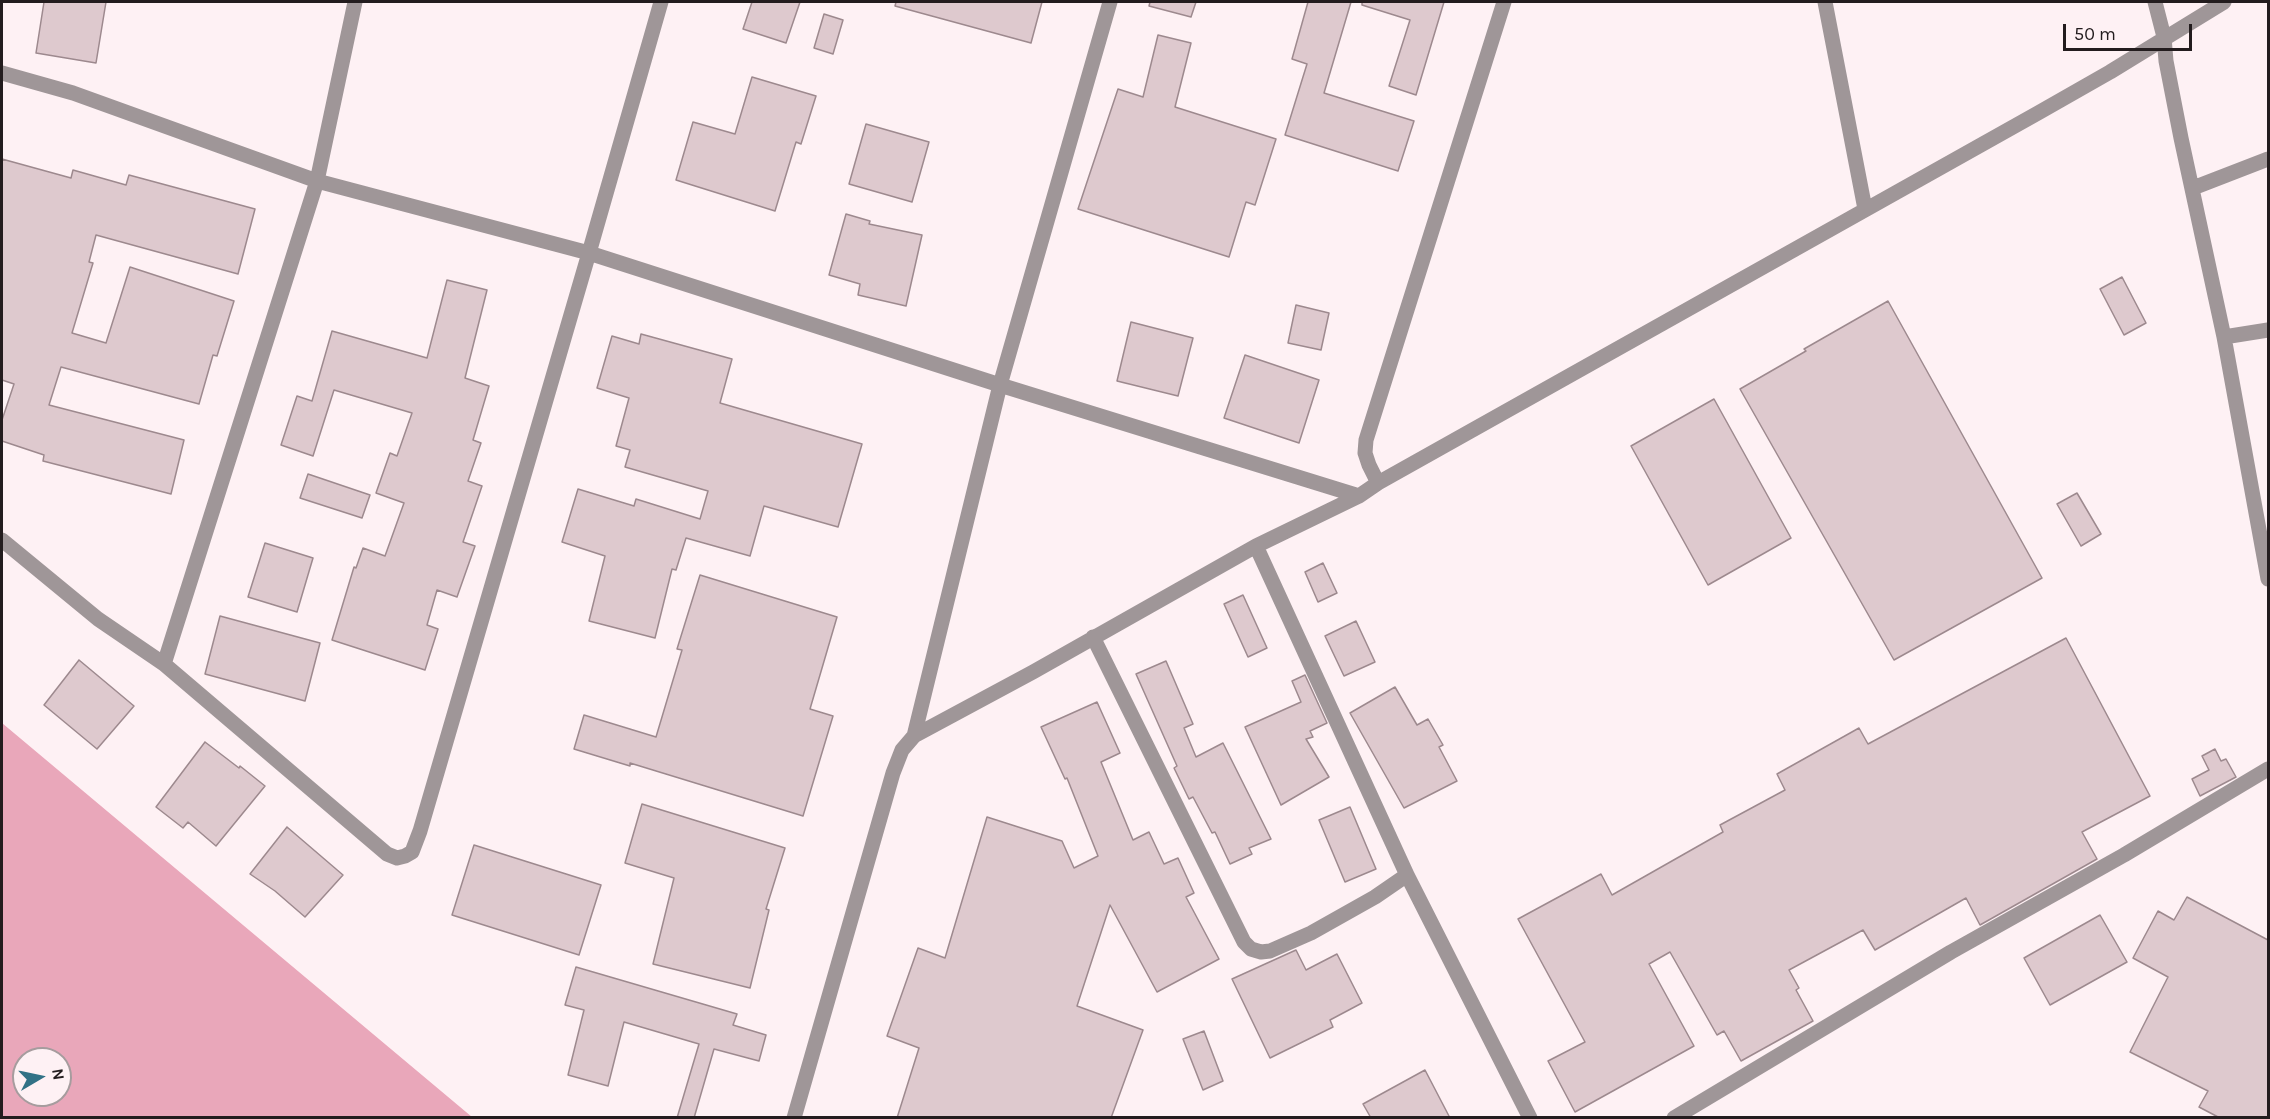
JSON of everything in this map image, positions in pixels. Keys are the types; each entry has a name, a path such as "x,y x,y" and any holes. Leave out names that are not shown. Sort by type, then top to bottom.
{"street":[{"path":"164,664 317,181 355,2"},
{"path":"2,540 98,619 164,664 387,854 398,858 412,852 590,253 661,2"},
{"path":"914,736 1000,385 1110,2"},
{"path":"1378,483 1365,453 1366,440 1504,2"},
{"path":"1825,2 1865,209"},
{"path":"2156,2 2164,37 2168,72 2224,337 2268,579"},
{"path":"794,1118 893,773 902,750 914,736 1033,672 1256,546 1359,496 1378,483 2110,72 2224,2"},
{"path":"2,73 73,93 317,181 590,253 1000,385 1359,496"},
{"path":"2193,188 2268,159"},
{"path":"2224,337 2268,330"},
{"path":"1256,546 1407,875 1530,1118"},
{"path":"1093,637 1244,942 1251,949 1261,952 1270,951 1311,933 1375,897 1407,875"},
{"path":"1674,1118 1951,952 2124,855 2268,769"}],"shaded area":[{"path":"2,723 472,1117 2,1117"}],"building":[{"path":"44,2 106,2 96,63 36,53"},
{"path":"752,2 800,2 786,43 743,29"},
{"path":"896,2 1042,2 1031,43 895,6"},
{"path":"1150,2 1196,2 1191,17 1149,6"},
{"path":"1308,2 1351,2 1324,93 1414,121 1398,171 1285,135 1307,64 1292,59"},
{"path":"1362,2 1444,2 1416,95 1389,86 1410,20 1362,5"},
{"path":"824,14 843,20 833,54 814,48"},
{"path":"1158,35 1191,43 1175,107 1276,139 1255,205 1246,202 1229,257 1078,209 1118,89 1143,97"},
{"path":"752,77 816,96 801,144 796,142 775,211 676,180 693,122 735,134"},
{"path":"866,124 929,142 912,202 849,184"},
{"path":"2,159 71,178 73,170 126,185 129,175 255,209 238,274 96,235 89,262 93,263 72,333 106,343 130,267 234,301 217,356 213,355 199,404 61,367 49,405 184,440 171,494 43,461 44,455 2,441 2,420 14,384 2,380"},
{"path":"846,214 870,221 869,224 922,235 906,306 858,295 860,284 829,275"},
{"path":"2122,277 2146,323 2124,335 2100,289"},
{"path":"447,280 487,290 465,378 489,386 473,440 481,443 468,481 482,486 463,542 475,546 457,597 437,590 427,625 438,629 425,670 332,640 354,567 356,568 363,548 385,556 404,503 376,493 390,453 397,456 412,413 334,390 313,456 281,445 297,396 312,401 332,331 427,358"},
{"path":"1888,301 2042,578 1894,660 1740,389"},
{"path":"1296,305 1329,313 1321,350 1288,343"},
{"path":"1131,322 1193,338 1178,396 1117,381"},
{"path":"641,334 732,359 720,403 862,444 838,527 764,506 750,556 686,538 676,570 672,569 655,638 589,621 605,556 562,542 578,489 634,506 636,499 700,519 708,491 625,467 630,450 616,446 629,398 597,388 612,336 639,344"},
{"path":"1245,355 1319,380 1299,443 1224,418"},
{"path":"1714,399 1791,538 1708,585 1631,446"},
{"path":"308,474 370,495 362,518 300,498"},
{"path":"2077,493 2101,534 2081,546 2057,504"},
{"path":"265,543 313,558 297,612 248,597"},
{"path":"1323,563 1337,593 1318,602 1305,572"},
{"path":"700,575 837,617 810,709 833,716 803,816 630,763 630,766 574,749 584,715 656,737 682,650 677,649"},
{"path":"1243,595 1267,648 1248,657 1224,604"},
{"path":"220,616 320,643 305,701 205,674"},
{"path":"1356,621 1375,662 1344,676 1325,636"},
{"path":"2066,638 2150,796 2082,832 2097,859 1980,925 1966,898 1875,950 1863,930 1789,970 1799,988 1796,990 1813,1021 1741,1061 1724,1031 1717,1035 1670,952 1649,964 1694,1046 1575,1112 1548,1061 1585,1042 1518,919 1601,874 1612,895 1723,832 1720,825 1785,790 1777,774 1859,728 1868,744"},
{"path":"79,660 134,706 97,749 44,705"},
{"path":"1166,661 1193,724 1184,728 1196,757 1223,743 1271,839 1249,848 1252,854 1230,864 1215,832 1212,833 1193,797 1189,799 1174,768 1177,766 1136,674"},
{"path":"1305,675 1327,723 1310,731 1313,737 1306,739 1329,777 1281,805 1245,727 1301,702 1292,681"},
{"path":"1395,687 1417,725 1428,719 1443,745 1439,747 1457,781 1404,808 1350,713"},
{"path":"1097,702 1120,753 1101,762 1133,840 1149,832 1164,864 1178,858 1194,893 1186,897 1219,959 1157,992 1110,905 1077,1006 1143,1030 1111,1118 897,1118 919,1048 887,1036 918,948 945,958 987,817 1062,841 1074,868 1098,856 1067,778 1065,779 1041,727"},
{"path":"205,742 265,786 216,846 188,822 183,828 156,807"},
{"path":"2215,749 2221,761 2226,759 2236,777 2200,796 2192,779 2209,770 2202,756"},
{"path":"642,804 785,848 766,909 769,910 750,988 653,964 674,878 625,863"},
{"path":"1350,807 1376,869 1345,882 1319,820"},
{"path":"287,827 343,875 305,917 275,891 250,874"},
{"path":"474,845 601,885 579,955 452,915"},
{"path":"2187,897 2268,940 2268,1118 2220,1118 2199,1107 2208,1091 2130,1052 2168,977 2133,958 2158,911 2174,920"},
{"path":"2100,915 2127,962 2050,1005 2024,958"},
{"path":"1296,950 1306,970 1337,954 1362,1003 1330,1020 1333,1027 1270,1058 1232,979"},
{"path":"576,967 737,1014 733,1025 766,1035 759,1061 714,1049 694,1118 677,1118 699,1044 624,1022 608,1086 568,1075 584,1010 565,1005"},
{"path":"1204,1031 1223,1081 1203,1090 1183,1039"},
{"path":"1425,1070 1450,1118 1371,1118 1363,1104"}]}
